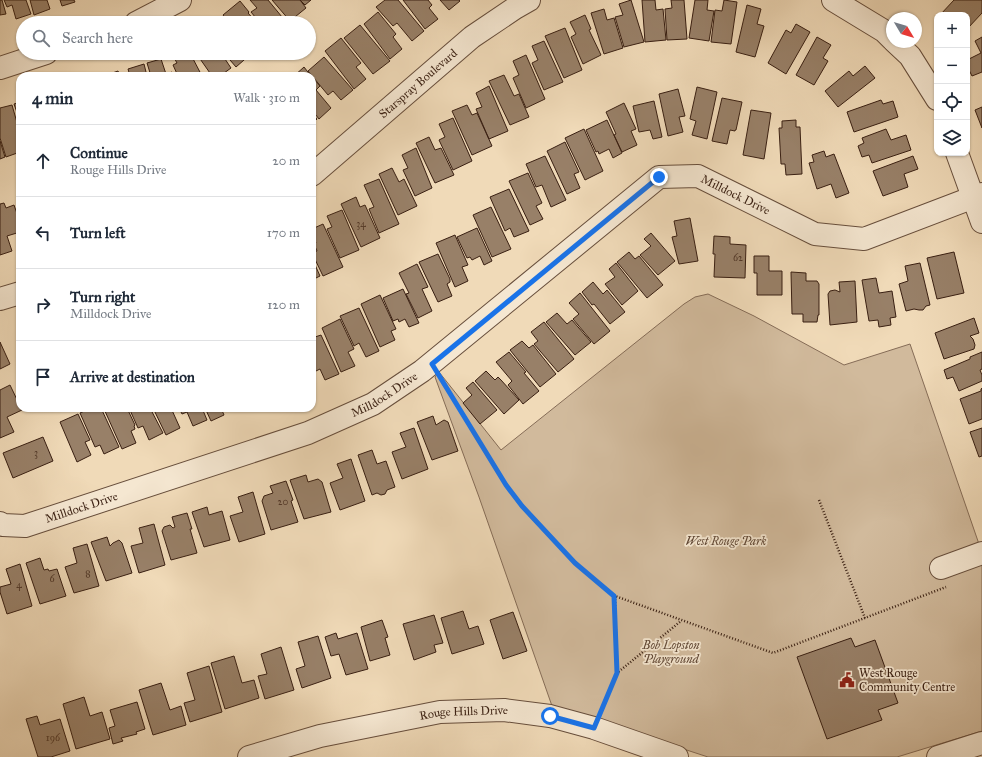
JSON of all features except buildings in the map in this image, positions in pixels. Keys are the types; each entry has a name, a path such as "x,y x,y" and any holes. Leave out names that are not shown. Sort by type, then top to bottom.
{"street":[{"path":"149,16 180,0"},
{"name":"Starspray Boulevard","path":"316,172 472,37 529,0"},
{"path":"834,0 886,33"},
{"path":"901,48 910,56 934,94"},
{"path":"0,68 25,60"},
{"path":"958,156 977,196 982,222"},
{"name":"Milldock Drive","path":"0,523 3,525 25,526 308,433 373,404 432,364 659,177 698,176 815,234 864,239 977,196"},
{"path":"0,299 16,294"},
{"path":"947,577 982,553"},
{"name":"Rouge Hills Drive","path":"249,757 320,736 440,712 504,710 550,716 594,728 677,757"},
{"path":"938,757 982,743"}],"path":[{"path":"432,364 506,485 522,506 575,563 614,596 773,654 865,618 947,577"},
{"path":"819,500 865,618"},
{"path":"594,728 617,673 614,596"},
{"path":"617,673 681,620"}],"green space":[{"name":"West Rouge Park","path":"708,294 754,316 844,365 910,344 980,547 982,547 982,731 897,757 708,757 552,706 479,497 435,377 439,372 501,450 684,304 695,297"}],"place":[{"name":"West Rouge Community Centre","path":"847,680"}],"route":[{"path":"550,716 594,728 617,673 614,596 575,563 522,506 506,485 432,364 659,177"}],"park label":[{"name":"Bob Lopston Playground","path":"671,652"}]}
